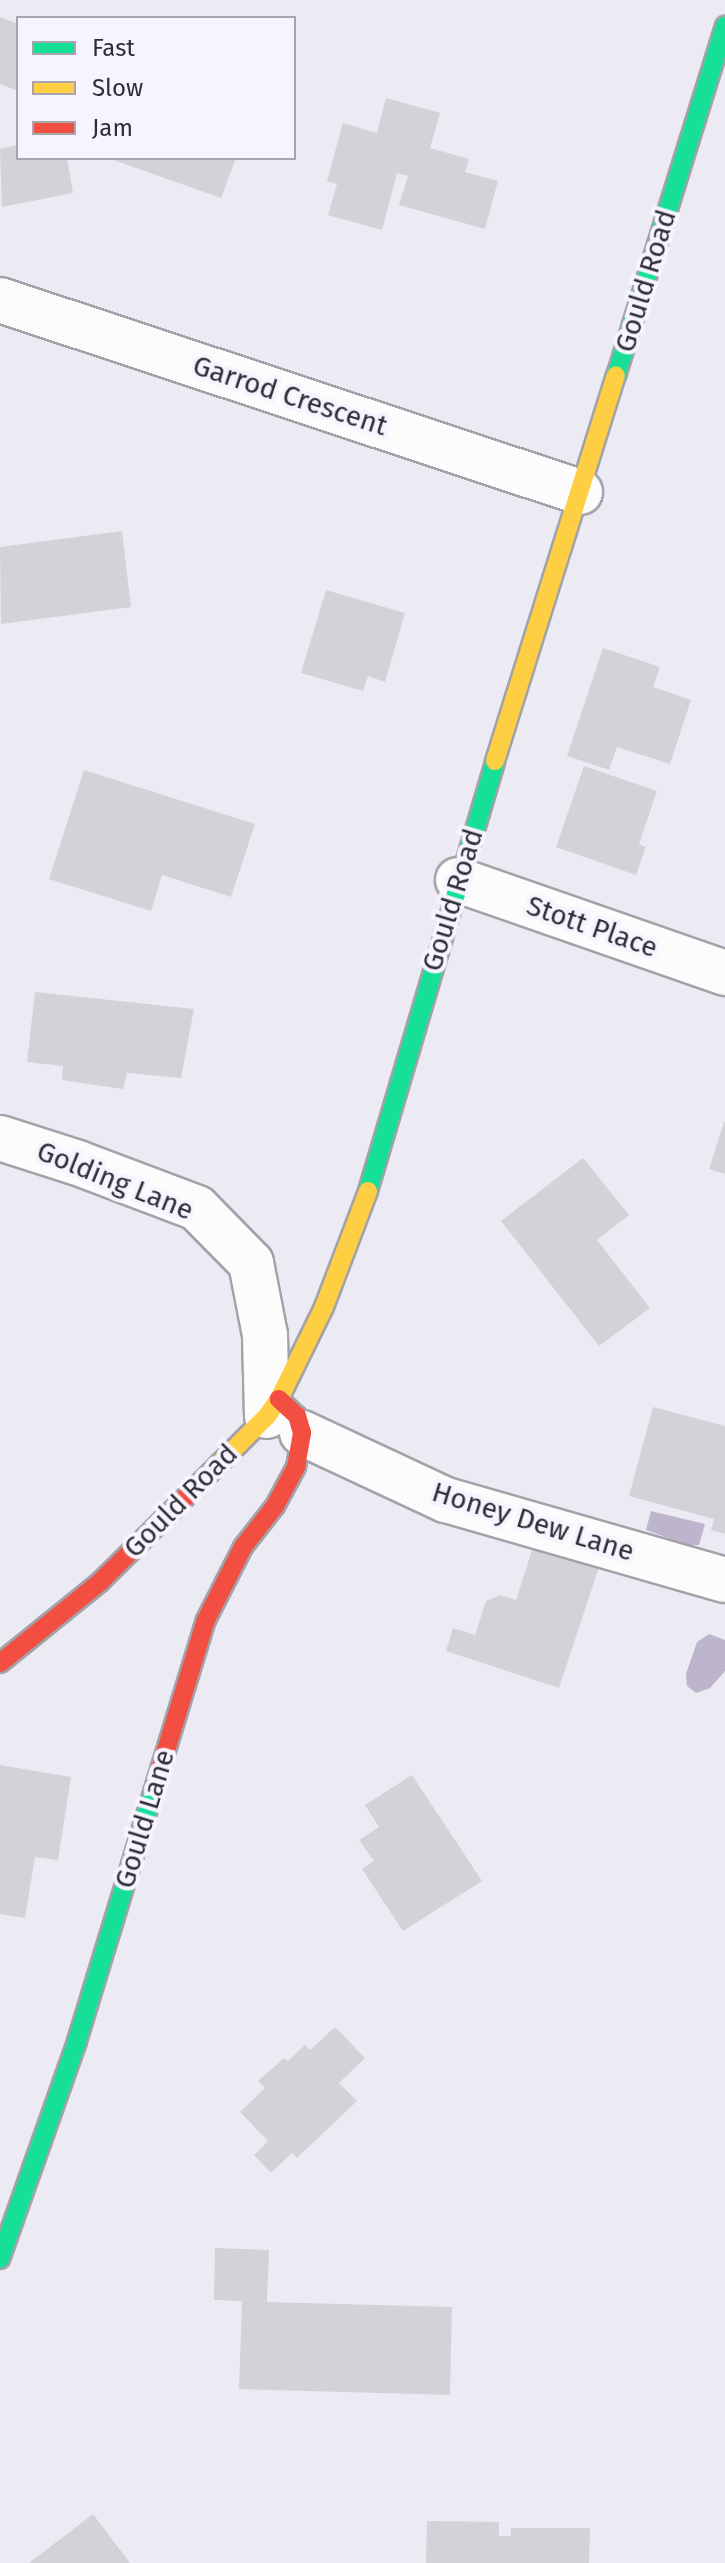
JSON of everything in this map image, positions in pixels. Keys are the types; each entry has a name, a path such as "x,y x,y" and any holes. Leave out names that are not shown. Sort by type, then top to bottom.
{"street":[{"name":"Gould Road","path":"0,1663 100,1582 283,1416 364,1206 458,880 725,26"},
{"name":"Garrod Crescent","path":"0,300 580,492"},
{"name":"Stott Place","path":"458,880 725,973"},
{"name":"Golding Lane","path":"0,1138 78,1163 197,1208 251,1263 283,1416"},
{"name":"Honey Dew Lane","path":"283,1416 446,1500 725,1580"},
{"name":"Gould Lane","path":"0,2259 77,2041 206,1620 243,1547 275,1506 296,1467 283,1416"}],"shaded area":[{"path":"651,1511 705,1524 699,1545 687,1545 646,1530"},
{"path":"709,1634 725,1640 725,1671 710,1688 696,1693 687,1686 686,1674 697,1642"}],"building":[{"path":"0,17 16,23 16,90 0,84"},
{"path":"386,98 440,113 430,148 469,159 465,172 498,181 485,229 399,205 408,176 397,173 382,230 328,215 337,184 327,181 343,123 377,133"},
{"path":"16,145 16,160 67,160 73,193 2,207 0,149"},
{"path":"114,160 235,160 221,198"},
{"path":"122,531 131,607 1,624 0,547"},
{"path":"326,590 405,613 385,682 368,676 363,691 301,673"},
{"path":"603,648 660,667 653,687 691,700 670,764 617,747 609,770 567,756"},
{"path":"584,766 657,791 639,844 646,847 636,875 556,847"},
{"path":"84,770 255,824 231,897 162,875 151,911 49,879"},
{"path":"35,992 194,1009 181,1078 127,1073 123,1089 62,1080 63,1066 27,1062"},
{"path":"725,1122 725,1174 709,1169"},
{"path":"583,1158 629,1215 597,1240 650,1308 599,1346 501,1221"},
{"path":"653,1407 725,1426 725,1534 711,1530 714,1519 629,1496"},
{"path":"535,1541 601,1561 559,1688 446,1651 453,1628 475,1635 486,1601 500,1595 516,1600"},
{"path":"0,1765 71,1777 58,1860 35,1857 25,1918 0,1914"},
{"path":"412,1775 482,1881 403,1931 362,1869 374,1861 359,1840 379,1827 365,1805"},
{"path":"335,2027 365,2058 339,2083 357,2101 297,2158 292,2153 271,2173 254,2155 268,2141 240,2112 265,2088 258,2081 284,2058 288,2061 305,2045 310,2050"},
{"path":"215,2248 269,2250 267,2302 452,2307 450,2395 239,2389 242,2301 214,2300"},
{"path":"93,2514 130,2563 29,2563"},
{"path":"427,2521 499,2522 499,2536 511,2536 511,2528 590,2528 589,2563 426,2563"}],"traffic: fast":[{"path":"616,376 725,26"},
{"path":"368,1191 495,761"},
{"path":"0,2259 77,2041 160,1770"}],"traffic: slow":[{"path":"495,761 616,376"},
{"path":"199,1484 267,1416 279,1399 324,1307 368,1191"}],"traffic: jam":[{"path":"160,1770 206,1620 243,1547 275,1506 296,1467 302,1433 297,1416 279,1399"},
{"path":"0,1663 100,1582 199,1484"}]}
